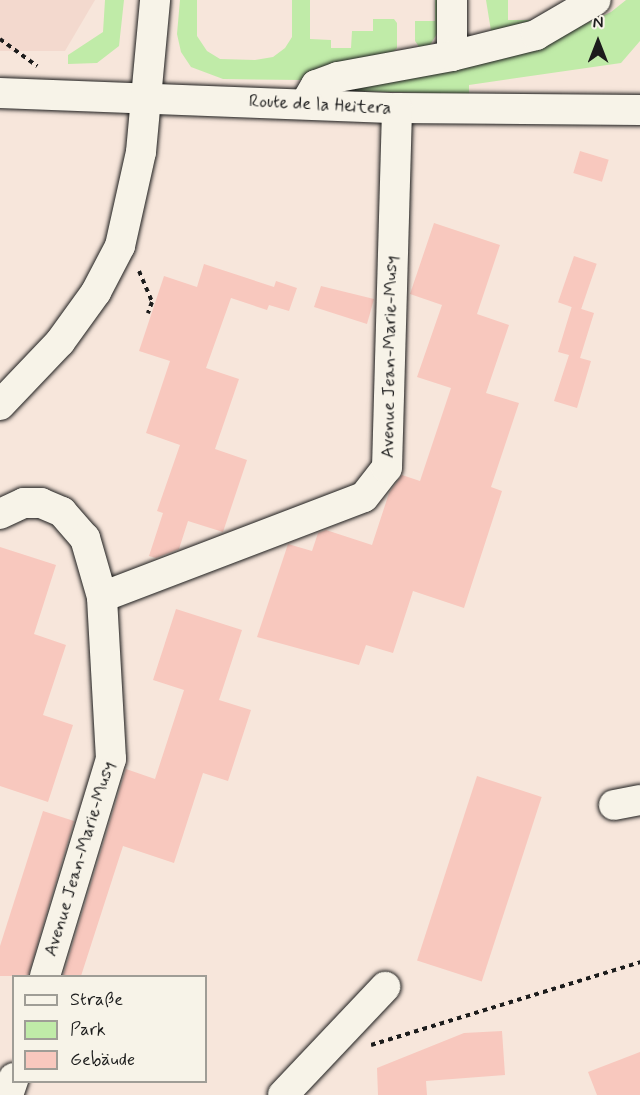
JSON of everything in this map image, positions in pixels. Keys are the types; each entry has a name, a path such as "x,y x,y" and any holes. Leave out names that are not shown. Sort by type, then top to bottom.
{"street":[{"path":"0,405 60,342 96,292 120,246 134,189 148,98 155,0"},
{"path":"452,0 452,56"},
{"path":"305,104 316,86 338,77 452,56 536,35 596,0"},
{"name":"Route de la Heitera","path":"0,93 397,108 640,110"},
{"name":"Avenue Jean-Marie-Musy","path":"102,597 364,497 387,468 397,108"},
{"name":"Avenue Jean-Marie-Musy","path":"0,514 24,503 41,503 62,512 85,538 102,597 111,759 45,975"},
{"path":"283,1095 334,1045 385,987"}],"path":[{"path":"0,39 31,59 43,74"},
{"path":"136,266 149,288 152,302 148,313"},
{"path":"334,1045 362,1048 640,962"}],"shaded area":[{"path":"0,0 95,0 65,51 0,51"}],"green space":[{"path":"105,0 124,0 119,46 97,63 68,64 68,55 103,32"},
{"path":"180,0 197,0 197,36 207,51 220,59 255,60 273,57 285,48 292,37 292,0 310,0 310,39 331,40 331,48 351,48 352,31 373,31 373,19 394,19 397,23 397,48 390,55 302,80 223,79 191,67 181,52 177,34"},
{"path":"435,0 440,0 440,29 430,45 420,48 415,41 415,21 435,21"},
{"path":"486,0 508,0 508,20 530,20 526,26 491,31"},
{"path":"626,0 640,0 640,41 621,63 469,85 469,94 353,91 354,88 531,49 611,12"}],"building":[{"path":"580,151 609,160 602,182 573,173"},
{"path":"434,223 500,245 477,314 509,325 486,393 519,403 491,487 502,491 464,608 413,591 393,653 366,645 359,665 257,637 288,544 312,551 318,533 326,530 372,545 389,493 402,475 420,481 451,388 417,377 442,305 410,294"},
{"path":"574,256 597,264 581,310 558,302"},
{"path":"204,264 274,287 276,281 297,288 289,311 269,305 267,310 231,298 206,368 239,379 215,449 247,460 223,532 188,521 179,549 156,558 149,556 163,513 157,511 180,445 146,433 170,361 139,351 164,276 197,287"},
{"path":"321,286 374,299 367,324 314,307"},
{"path":"572,306 594,313 580,358 591,361 577,408 554,401 569,355 558,352"},
{"path":"0,547 56,565 34,634 66,645 43,715 73,725 48,802 0,786"},
{"path":"176,609 242,630 219,700 251,710 228,781 203,773 174,863 123,846 81,975 63,975 126,769 155,779 184,690 153,680"},
{"path":"477,776 542,797 482,982 417,961"},
{"path":"43,811 74,821 28,975 0,976 0,946"},
{"path":"502,1031 505,1075 426,1081 427,1095 378,1095 377,1068 464,1033"},
{"path":"640,1052 640,1095 597,1095 588,1072"}]}
